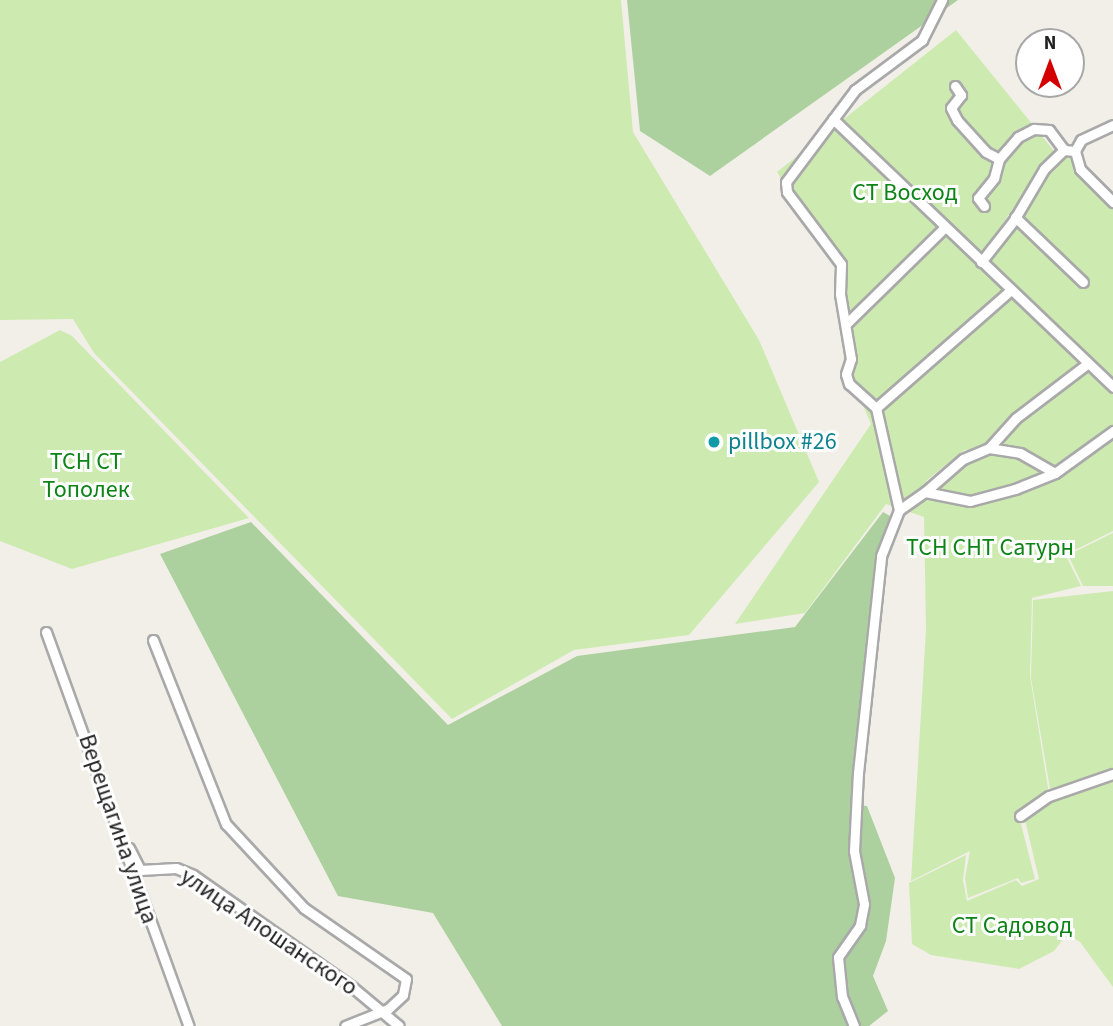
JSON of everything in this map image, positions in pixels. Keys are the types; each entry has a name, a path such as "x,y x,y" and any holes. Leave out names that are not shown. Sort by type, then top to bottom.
{"street":[{"path":"900,510 876,408 849,384 847,323 840,294 841,264 788,192 786,182 833,119 873,73 922,40 942,0"},
{"path":"955,86 961,95 951,108 957,120 986,152 999,159"},
{"path":"833,119 943,229 1113,387"},
{"path":"1113,125 1081,140 1075,151 1080,169 1113,202"},
{"path":"984,206 978,198 994,178 999,159 1018,137 1034,129 1049,131 1064,150 1075,151"},
{"path":"981,262 1016,217 1044,169 1064,150"},
{"path":"1016,217 1083,282"},
{"path":"847,323 943,229"},
{"path":"876,408 1011,290"},
{"path":"854,1026 842,998 838,957 860,925 864,904 854,851 859,773 881,556 900,510 963,458 989,448 1016,418 1087,363"},
{"path":"925,492 970,501 1055,473 1113,431"},
{"path":"989,448 1020,453 1055,473"},
{"name":"Верещагина улица","path":"47,632 190,1026"},
{"path":"153,640 180,697 203,773 226,824 304,908 407,979 403,995 383,1011 345,1026"},
{"path":"1020,816 1049,796 1113,774"},
{"name":"улица Апошанского","path":"116,822 140,870 176,868 193,876 383,1011 399,1026"}],"green space":[{"path":"0,0 621,0 633,132 759,340 819,482 689,635 574,650 452,719 94,353 73,319 0,320"},
{"path":"627,0 958,0 710,176 640,131"},
{"path":"956,30 1054,151 975,263 1113,390 1113,429 1051,470 1014,447 964,450 926,481 925,504 928,482 964,451 1013,449 1052,473 1113,433 1113,531 1067,554 1058,540 1081,586 1032,598 1030,676 1049,794 1019,816 1035,879 1021,883 1018,878 968,898 965,878 970,851 911,881 926,629 924,517 886,504 805,613 735,624 871,424 844,360 836,265 777,172"},
{"path":"1073,152 1113,206 1113,385 978,263 1016,208 1051,167"},
{"name":"ТСН СТ Тополек","path":"60,330 72,336 249,518 72,569 0,541 0,362"},
{"path":"883,512 892,517 875,562 851,804 867,806 895,878 886,941 873,976 888,1011 869,1026 502,1026 433,913 338,896 160,554 251,522 448,725 577,656 795,627"},
{"path":"1113,533 1113,586 1083,586 1068,555"},
{"path":"1113,591 1113,770 1050,789 1031,678 1033,600"},
{"name":"СТ Садовод","path":"1113,773 1113,987 1080,942 1067,934 1054,951 1019,969 931,955 912,944 909,883 966,855 963,880 967,901 1016,880 1022,886 1039,879 1024,816"}],"place":[{"name":"pillbox #26","path":"714,442"}],"park label":[{"name":"СТ Восход","path":"905,193"},
{"name":"ТСН СНТ Сатурн","path":"990,548"}]}
